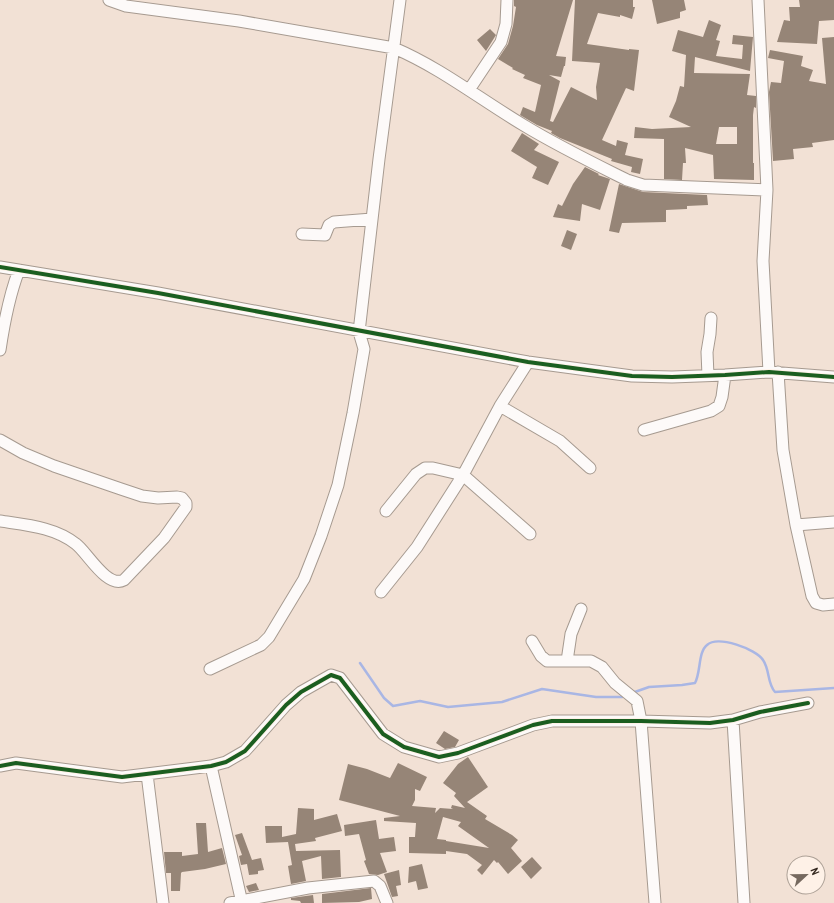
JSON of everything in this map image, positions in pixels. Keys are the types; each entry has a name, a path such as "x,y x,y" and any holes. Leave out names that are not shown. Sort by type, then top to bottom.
{"street":[{"path":"109,0 126,6 239,21 394,48 411,55 455,80 525,126 627,180 643,185 767,190"},
{"path":"210,669 261,645 269,637 304,579 321,536 338,485 353,413 364,349 359,332 400,0"},
{"path":"469,90 501,42 506,24 507,0"},
{"path":"758,0 767,190 763,261 783,450 796,525 812,596 816,603 822,605 834,604"},
{"path":"302,234 326,235 329,225 334,222 372,219"},
{"path":"0,267 158,293 359,332 528,362 632,376 708,376 774,372 834,376"},
{"path":"0,350 4,322 12,288 19,270"},
{"path":"708,376 707,352 711,318"},
{"path":"382,592 417,547 463,475 500,406 528,362"},
{"path":"644,430 711,411 719,406 722,397 725,375"},
{"path":"500,406 560,441 590,468"},
{"path":"0,440 23,453 54,466 121,490 142,496 182,498 186,503 186,507 164,538 124,580 120,582 112,580 103,574 76,544 63,536 43,528 0,521"},
{"path":"386,511 416,474 425,468 433,468 463,475 530,534"},
{"path":"796,525 834,522"},
{"path":"567,661 571,634 581,609"},
{"path":"532,641 541,656 547,661 591,661 602,667 615,683 638,701 641,721 655,903"},
{"path":"0,766 16,763 122,776 210,766 226,762 245,751 286,705 301,692 331,675 340,678 383,734 404,747 439,757 458,754 533,725 552,721 710,723 733,720 760,712 808,703"},
{"path":"733,720 744,903"},
{"path":"210,766 242,902"},
{"path":"147,774 163,903"},
{"path":"230,903 242,902 308,888 374,881 380,886 387,903"}],"building":[{"path":"514,0 573,0 556,56 566,57 565,66 561,77 549,75 560,81 550,121 553,122 571,87 597,100 596,87 600,63 572,61 575,0 633,0 633,7 635,7 632,19 620,15 620,17 598,13 587,44 639,50 634,91 626,88 602,140 616,146 617,140 628,143 625,155 643,159 640,174 631,172 632,167 611,161 612,159 560,138 551,133 552,131 537,125 520,115 523,107 535,112 541,85 523,78 525,75 512,69 513,68 498,59 508,44 513,26 516,7 514,6"},
{"path":"652,0 684,0 686,10 680,12 680,18 657,24"},
{"path":"799,0 834,0 834,20 819,21 817,44 777,42 784,20 790,21 789,7 800,7"},
{"path":"709,20 721,25 716,40 720,41 716,56 742,59 743,45 732,44 733,35 753,37 750,71 695,57 694,73 750,74 747,95 756,96 756,108 754,107 753,115 754,180 714,179 713,155 685,148 686,163 683,163 682,180 664,179 664,139 634,138 635,127 652,129 691,127 669,117 676,101 680,86 684,87 686,55 672,51 678,30 703,37","holes":["719,127 737,127 737,144 716,144"]},
{"path":"490,29 496,35 486,51 477,40"},
{"path":"834,37 834,140 812,143 813,147 793,149 794,159 773,161 769,92 771,82 781,83 784,61 768,58 770,50 803,56 801,66 813,70 809,81 826,84 822,38"},
{"path":"522,133 539,144 534,150 559,162 548,185 532,178 537,167 511,151"},
{"path":"585,167 599,174 598,175 610,179 600,210 582,204 580,221 553,217 558,204 562,206 573,184"},
{"path":"619,184 643,192 707,195 708,205 687,206 687,209 666,210 666,222 622,223 619,233 609,231"},
{"path":"567,230 577,234 571,250 561,246"},
{"path":"444,731 459,740 455,747 445,749 436,743"},
{"path":"468,757 488,787 467,802 487,816 485,819 518,840 511,848 522,861 508,874 498,862 497,863 494,860 482,875 477,870 482,865 467,854 446,851 446,854 409,853 409,837 415,837 416,823 384,821 384,818 400,816 339,800 348,764 367,769 390,778 398,763 427,777 420,791 415,789 415,800 412,806 436,808 435,813 440,808 453,809 451,808 452,805 465,808 454,796 456,793 443,783 458,764","holes":["443,817 461,822 458,826 489,848 437,839"]},
{"path":"298,808 314,809 314,820 337,814 342,831 315,838 316,841 295,844 296,851 340,850 341,877 322,879 321,856 302,861 306,881 291,884 288,866 292,865 288,842 266,843 265,826 282,826 282,837 296,834"},
{"path":"376,820 379,839 394,837 396,851 380,853 387,872 378,875 369,874 364,861 366,860 359,834 345,836 344,825"},
{"path":"196,823 206,823 208,852 222,848 226,864 182,872 180,891 171,891 171,873 166,873 164,852 182,852 182,856 198,854"},
{"path":"242,833 252,860 261,858 264,870 258,871 258,874 249,875 247,864 241,865 239,856 242,855 235,835"},
{"path":"532,857 542,868 531,879 521,867"},
{"path":"422,864 428,888 418,890 416,881 408,883 409,867"},
{"path":"399,870 401,885 396,886 398,896 392,897 384,874"},
{"path":"256,883 259,890 249,892 246,886"},
{"path":"371,888 372,899 359,902 322,903 322,894"},
{"path":"313,895 314,903 301,903 300,901 291,900 291,898"}],"waterway":[{"path":"632,693 649,687 695,683 702,652 704,648 712,642 728,642 745,648 759,656 767,668 771,685 775,692 834,688"},
{"path":"360,663 384,698 393,706 420,701 448,707 502,702 542,689 596,697 626,696"}],"cycle path":[{"path":"0,267 158,293 528,362 632,376 672,377 769,372 834,377"},
{"path":"0,766 16,763 122,777 211,766 226,762 245,751 286,705 301,692 331,675 340,678 383,734 404,747 439,757 458,753 533,725 552,721 710,723 733,720 760,712 808,703"}]}
